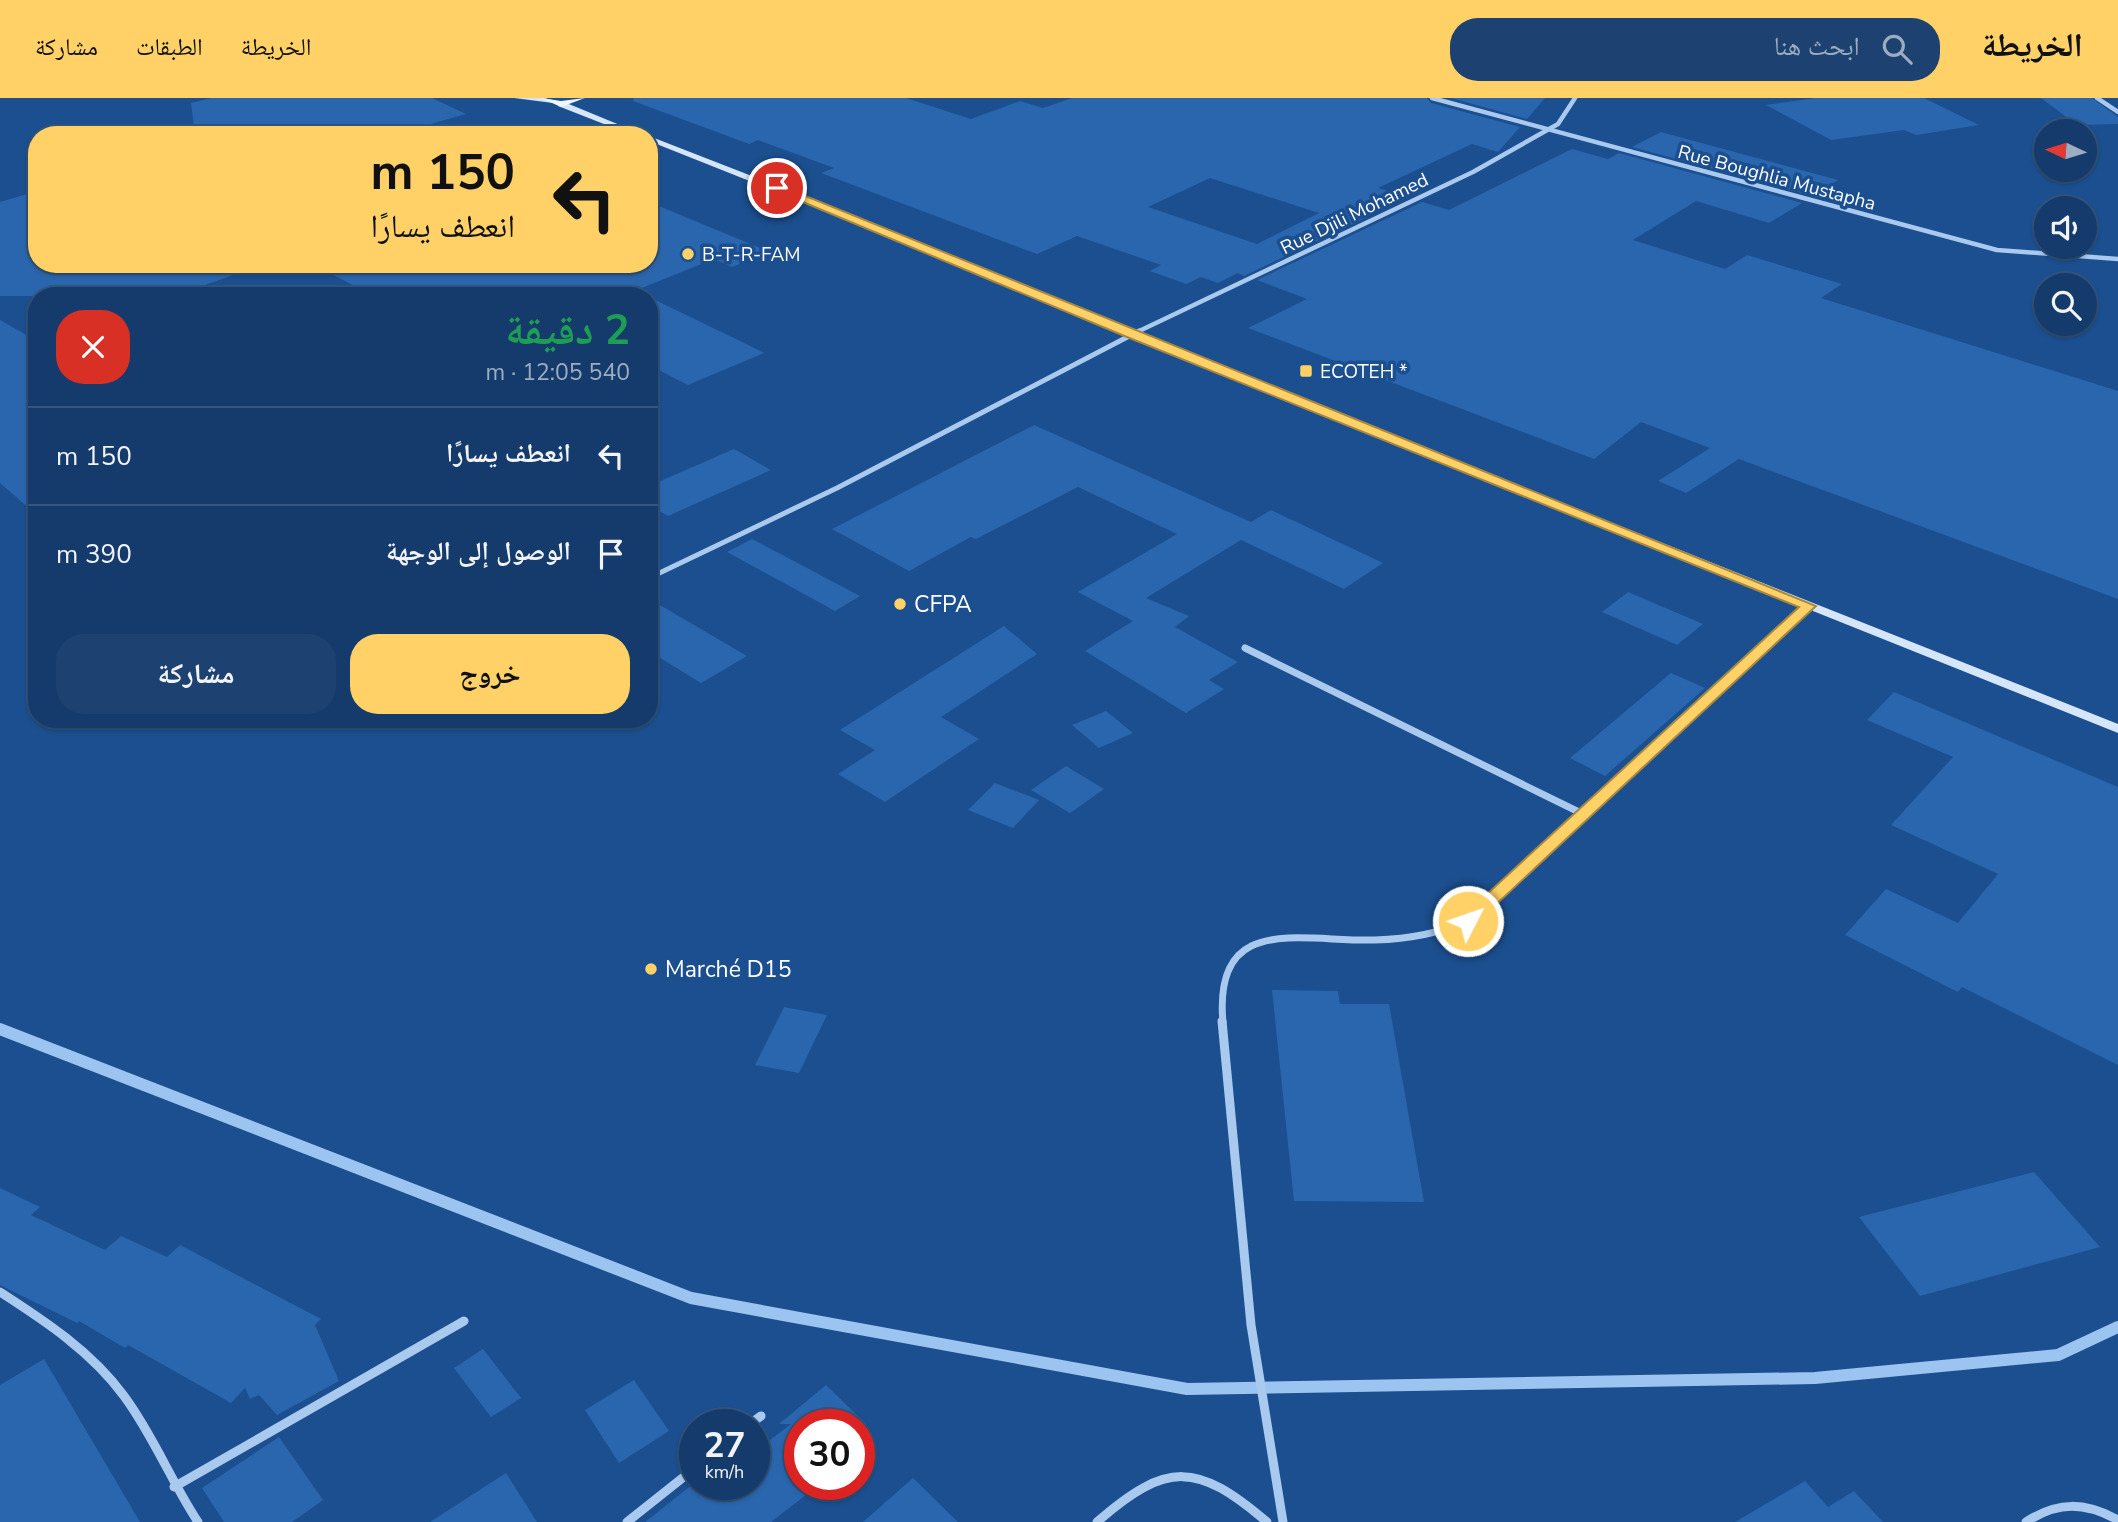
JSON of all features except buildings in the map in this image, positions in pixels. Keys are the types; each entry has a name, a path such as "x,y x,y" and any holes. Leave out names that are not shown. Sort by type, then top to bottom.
{"main road":[{"path":"519,98 554,101 580,98"},
{"path":"554,101 617,126"},
{"path":"658,142 1131,335 2118,729"}],"street":[{"name":"Rue Boughlia Mustapha","path":"1432,98 1997,250 2118,259"},
{"name":"Rue Djili Mohamed","path":"658,574 838,488 1131,335 1473,172 1558,124 1575,98"},
{"path":"2097,98 2118,112"},
{"path":"1283,1522 1275,1482 1246,1269 1220,993 1221,978 1228,963 1257,943 1277,938 1421,937 1455,928 1480,912 1809,606"},
{"path":"1245,648 1585,815"},
{"path":"0,1292 57,1328 104,1371 136,1412 174,1487 198,1522"},
{"path":"174,1487 464,1321"},
{"path":"1097,1522 1142,1487 1179,1474 1195,1476 1223,1486 1267,1522"},
{"path":"627,1522 679,1481"},
{"path":"2026,1522 2049,1507 2067,1504 2088,1507 2118,1520"}],"waterway":[{"path":"0,1029 691,1298 1187,1389 1815,1378 2058,1355 2118,1327"}],"place":[{"name":"B-T-R-FAM","path":"688,254"},
{"name":"ECOTEH *","path":"1306,371"},
{"name":"CFPA","path":"900,604"},
{"name":"Marché D15","path":"651,969"}],"route":[{"path":"777,188 1131,335 1809,606 1468,921"}]}
